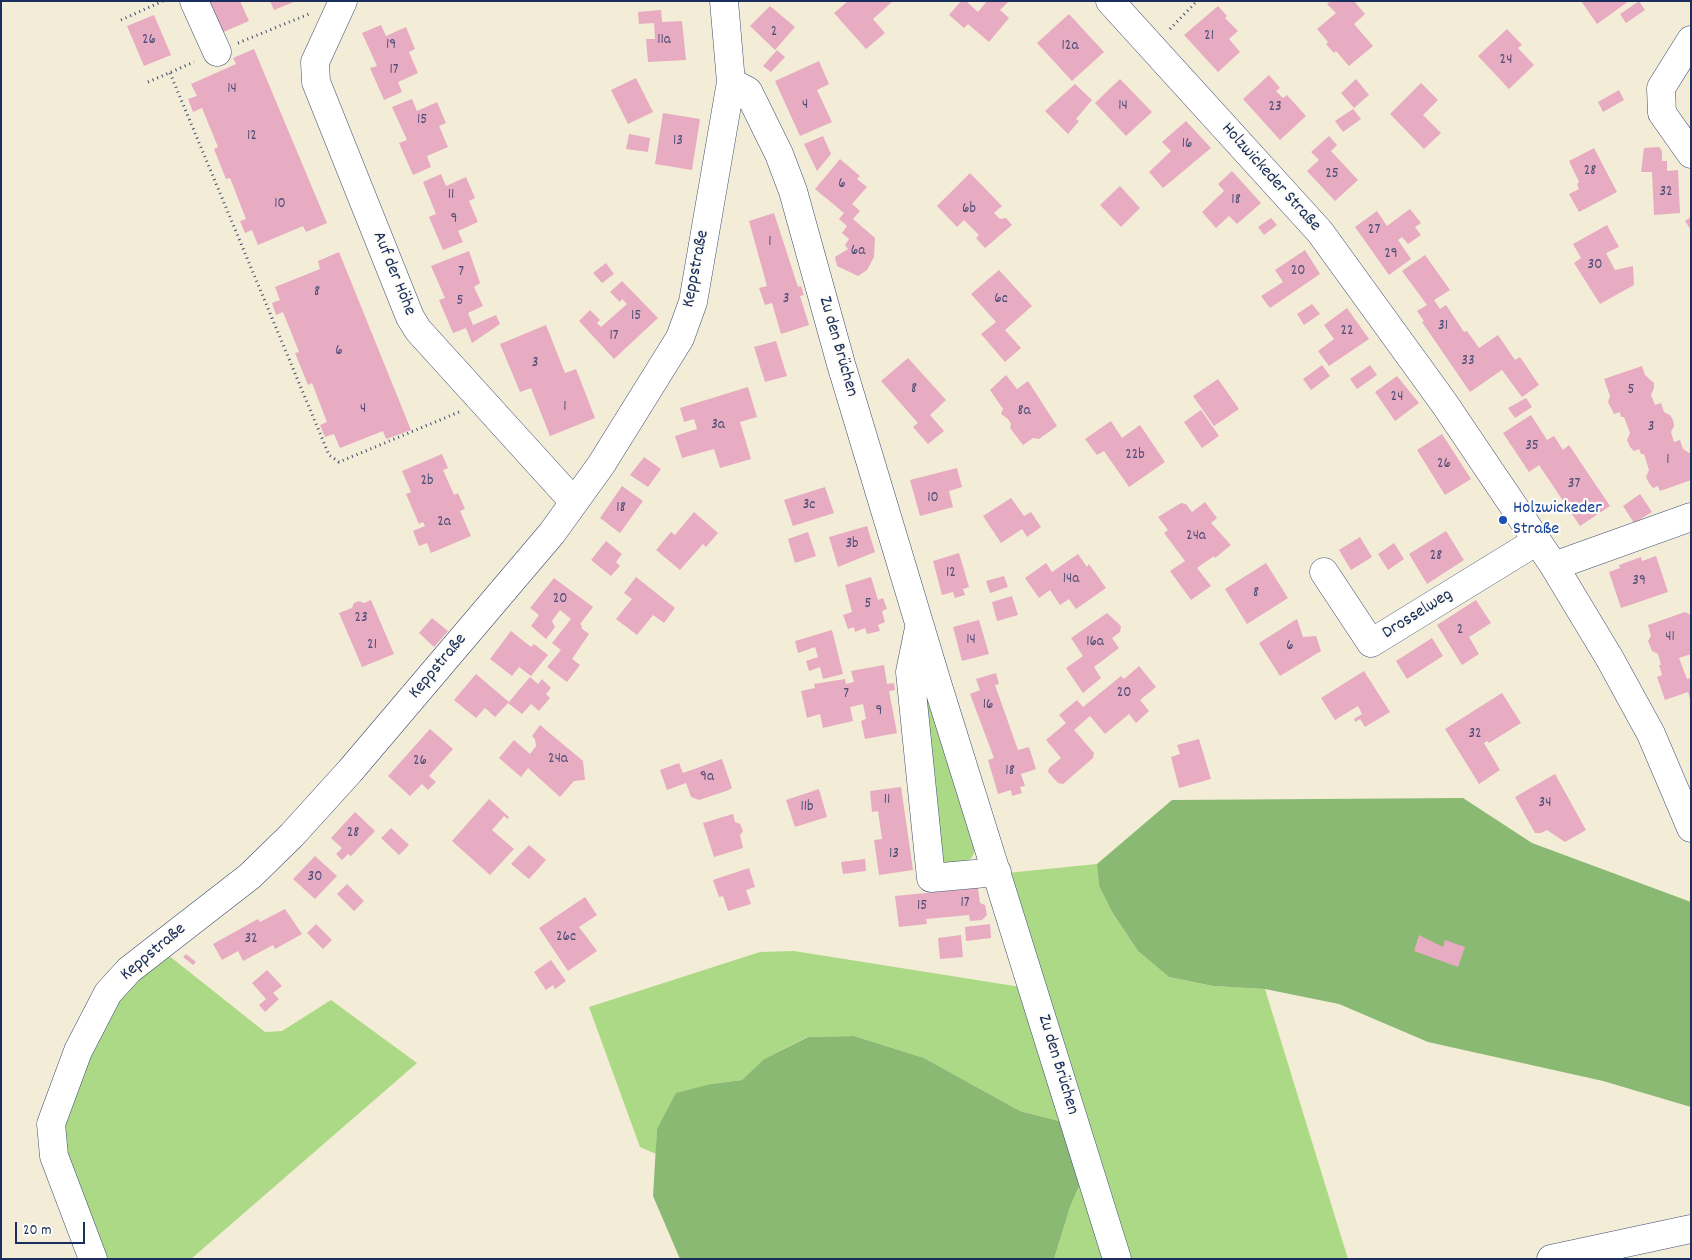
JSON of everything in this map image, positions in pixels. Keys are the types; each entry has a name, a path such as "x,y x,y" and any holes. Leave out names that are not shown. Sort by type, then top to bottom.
{"street":[{"path":"194,1 217,52"},
{"name":"Auf der Höhe","path":"343,1 315,62 316,82 410,317 418,330 574,502"},
{"name":"Keppstraße","path":"93,1259 54,1156 51,1124 78,1051 108,993 129,970 250,876 292,835 463,639 552,533 601,465 680,338 693,302 731,82 724,1"},
{"name":"Holzwickeder Straße","path":"1110,1 1320,232 1444,403 1554,566 1610,659 1651,734 1691,828"},
{"path":"1691,40 1661,88 1662,113 1691,154"},
{"name":"Zu den Brüchen","path":"731,82 748,91 779,154 792,191 841,364 920,626 1117,1259"},
{"path":"1554,566 1691,518"},
{"name":"Drosselweg","path":"1324,572 1371,643 1537,541"},
{"name":"Zu den Brüchen","path":"920,626 910,672 930,878 997,872"},
{"path":"1551,1259 1691,1229"}],"path":[{"path":"121,20 163,1"},
{"path":"1152,47 1197,1"},
{"path":"170,72 328,455 339,462 483,402"}],"green space":[{"path":"929,693 975,849 974,854 968,861 961,863 946,864 940,859 922,695"},
{"path":"1463,798 1532,843 1691,902 1691,1107 1603,1081 1428,1042 1339,1004 1265,989 1213,986 1169,977 1138,951 1112,912 1099,886 1097,864 1172,800"},
{"path":"1097,864 1099,886 1112,912 1138,951 1169,977 1213,986 1265,989 1348,1259 1124,1259 1007,873"},
{"path":"163,951 265,1032 282,1031 331,1000 417,1063 191,1259 98,1259 58,1123 113,997"},
{"path":"794,951 1027,988 1072,1139 1059,1121 1020,1111 924,1058 854,1036 807,1037 764,1059 742,1080 711,1084 657,1129 656,1154 640,1147 589,1007 760,952"},
{"path":"854,1036 924,1058 1020,1111 1059,1121 1072,1139 1083,1177 1070,1207 1054,1259 680,1259 653,1196 657,1129 676,1093 711,1084 742,1080 764,1059 808,1037"},
{"path":"1083,1177 1109,1259 1054,1259 1070,1207"}],"building":[{"path":"208,1 240,1 249,21 221,33"},
{"path":"270,1 296,1 274,10"},
{"path":"848,1 893,1 873,19 885,33 866,49 834,13"},
{"path":"961,1 966,1 978,12 987,1 1009,1 1000,10 1009,18 989,42 968,24 964,28 949,15"},
{"path":"1331,1 1354,1 1365,14 1354,24 1373,46 1349,66 1336,51 1334,53 1326,44 1328,42 1317,29 1336,13 1327,4"},
{"path":"1581,1 1629,1 1597,24"},
{"path":"1639,1 1645,10 1626,23 1620,14"},
{"path":"770,6 795,27 775,50 750,26"},
{"path":"1218,6 1227,16 1225,18 1238,31 1229,39 1240,52 1218,72 1184,35"},
{"path":"661,10 662,22 682,21 686,60 648,62 646,39 655,39 654,23 639,24 638,12"},
{"path":"1069,14 1104,52 1072,81 1037,43"},
{"path":"154,15 171,55 144,66 127,26"},
{"path":"381,25 386,36 406,27 415,49 409,52 418,73 398,82 402,92 384,100 370,68 377,66 362,33"},
{"path":"1507,29 1522,45 1518,48 1534,65 1509,89 1478,56"},
{"path":"254,49 327,223 306,232 303,226 258,245 252,230 245,233 240,221 246,219 230,178 226,179 214,149 218,147 202,108 193,112 188,99 197,96 191,84 236,64 233,58"},
{"path":"777,50 785,57 771,72 763,66"},
{"path":"819,61 829,84 817,90 832,122 800,136 775,81"},
{"path":"1269,75 1280,88 1276,91 1283,98 1287,95 1306,116 1280,140 1243,99"},
{"path":"636,78 653,112 628,124 611,90"},
{"path":"1120,79 1152,112 1126,136 1095,103"},
{"path":"1356,79 1369,95 1354,108 1341,93"},
{"path":"1421,83 1438,100 1423,115 1441,133 1424,149 1390,114"},
{"path":"1075,84 1092,100 1076,119 1079,121 1068,134 1045,111"},
{"path":"1619,90 1624,100 1603,112 1598,102"},
{"path":"412,99 417,111 437,102 446,123 439,126 448,147 427,156 431,167 413,175 399,143 407,140 392,107"},
{"path":"1353,109 1361,119 1343,132 1335,121"},
{"path":"663,113 700,119 692,170 655,164"},
{"path":"1186,121 1211,148 1163,188 1149,172 1171,151 1162,142"},
{"path":"629,134 650,138 648,152 626,149"},
{"path":"823,136 831,154 817,171 804,144"},
{"path":"1329,136 1337,145 1331,151 1358,180 1335,201 1307,171 1319,160 1311,152"},
{"path":"1659,147 1662,151 1662,161 1667,161 1667,171 1678,170 1680,213 1654,215 1652,172 1641,172 1644,148"},
{"path":"1594,148 1617,192 1579,212 1569,194 1579,189 1577,184 1579,182 1569,161"},
{"path":"840,159 860,176 857,179 867,187 852,204 860,211 853,219 875,238 874,257 867,270 858,276 837,266 835,257 848,249 845,245 849,239 842,233 847,226 839,219 844,213 815,189"},
{"path":"1232,171 1261,203 1237,224 1229,216 1216,228 1202,212 1224,191 1218,184"},
{"path":"970,173 1002,206 994,213 1000,219 1006,218 1012,225 985,248 976,238 979,235 964,220 957,227 937,206"},
{"path":"441,174 446,186 466,177 475,198 469,201 478,222 458,231 463,242 443,250 429,217 436,214 423,182"},
{"path":"1120,186 1140,208 1121,227 1100,205"},
{"path":"1410,209 1421,223 1415,227 1421,235 1408,244 1402,237 1398,240 1411,259 1389,275 1355,227 1377,211 1387,226"},
{"path":"774,213 798,287 801,286 804,295 800,296 809,325 781,334 772,303 765,305 759,288 767,286 749,221"},
{"path":"1691,217 1691,230 1685,221"},
{"path":"1271,218 1277,225 1264,235 1258,227"},
{"path":"1607,225 1619,247 1606,253 1615,270 1633,266 1634,285 1600,304 1574,263 1581,258 1573,244"},
{"path":"1305,250 1320,274 1270,308 1261,296 1283,282 1275,270"},
{"path":"469,251 480,283 474,287 483,306 468,313 473,325 496,315 500,324 472,343 466,328 453,333 439,300 445,298 431,266"},
{"path":"339,252 411,430 386,439 383,431 340,448 334,434 325,437 320,425 327,422 312,383 308,385 295,353 299,352 283,312 276,315 272,303 280,300 275,287 320,269 318,261"},
{"path":"1425,255 1450,290 1434,300 1440,309 1446,305 1464,332 1467,331 1479,348 1498,335 1515,360 1520,357 1539,385 1522,397 1502,370 1470,392 1422,322 1424,321 1417,311 1427,305 1402,271"},
{"path":"606,263 614,274 602,283 593,273"},
{"path":"999,270 1032,306 1005,330 1021,348 1005,362 981,334 996,322 971,294"},
{"path":"622,281 658,318 614,359 579,321 590,310 600,320 597,323 601,327 627,304 622,299 620,302 610,292"},
{"path":"1312,304 1320,314 1304,325 1297,314"},
{"path":"1347,308 1369,339 1329,366 1318,351 1334,339 1324,325"},
{"path":"546,325 565,373 576,369 595,418 550,436 531,388 520,392 500,344"},
{"path":"776,341 787,376 765,382 754,347"},
{"path":"908,358 946,400 930,415 944,431 928,444 913,427 918,423 881,381"},
{"path":"1322,365 1330,376 1311,390 1303,379"},
{"path":"1370,365 1377,375 1357,389 1350,379"},
{"path":"1642,366 1645,375 1654,383 1651,395 1655,405 1661,403 1664,412 1670,415 1673,420 1674,426 1671,432 1674,442 1680,440 1683,449 1691,454 1691,480 1660,491 1658,486 1653,488 1646,477 1649,470 1644,454 1641,454 1639,449 1634,451 1630,447 1627,440 1630,433 1624,417 1621,417 1620,412 1614,414 1608,402 1610,396 1604,379"},
{"path":"1006,375 1017,389 1028,381 1057,426 1039,439 1033,438 1023,445 1010,428 1011,424 1008,419 1001,414 1003,409 990,390"},
{"path":"1397,376 1419,403 1395,421 1375,392"},
{"path":"1218,379 1239,409 1214,426 1193,396"},
{"path":"748,387 757,417 740,422 751,459 720,468 714,449 682,458 675,436 697,429 694,419 684,422 680,408"},
{"path":"1526,398 1532,407 1515,418 1508,408"},
{"path":"1201,410 1219,436 1202,448 1184,422"},
{"path":"1531,415 1547,440 1554,436 1563,450 1569,445 1610,506 1580,526 1539,465 1529,472 1503,433"},
{"path":"1111,421 1122,438 1140,425 1165,462 1129,487 1104,451 1097,455 1085,439"},
{"path":"1442,434 1471,479 1445,495 1417,450"},
{"path":"442,454 448,468 443,470 454,495 458,493 465,509 460,511 471,536 431,553 427,543 419,546 413,531 425,526 423,522 419,524 406,494 411,492 402,471"},
{"path":"644,457 661,469 648,487 630,475"},
{"path":"957,468 962,487 949,491 953,507 920,516 910,480"},
{"path":"622,486 643,501 620,533 600,518"},
{"path":"825,487 834,513 793,526 784,500"},
{"path":"1640,494 1652,512 1634,523 1623,506"},
{"path":"1011,498 1024,516 1031,512 1041,527 1027,537 1022,529 1001,543 983,516"},
{"path":"1205,502 1217,518 1211,523 1231,545 1215,558 1214,556 1197,568 1211,586 1191,600 1170,571 1185,561 1164,533 1168,530 1158,517 1181,503 1186,504 1192,512"},
{"path":"694,512 718,533 706,547 703,544 680,570 656,550 671,532 675,535"},
{"path":"867,526 875,552 838,567 829,537"},
{"path":"1446,531 1464,560 1427,584 1409,554"},
{"path":"808,532 816,556 795,563 788,539"},
{"path":"1360,537 1372,557 1351,570 1339,550"},
{"path":"606,541 622,554 616,562 620,566 611,576 591,560"},
{"path":"1394,543 1404,559 1388,570 1378,554"},
{"path":"959,553 969,587 963,589 965,595 955,598 953,592 942,595 933,561"},
{"path":"1078,554 1087,567 1089,564 1106,588 1076,609 1069,599 1060,605 1050,590 1039,598 1025,578 1046,563 1052,572"},
{"path":"1656,556 1668,592 1621,608 1609,572 1620,568 1619,565 1641,557 1642,561"},
{"path":"1266,563 1288,598 1247,624 1225,589"},
{"path":"1004,576 1008,587 990,593 986,581"},
{"path":"636,577 675,608 664,623 653,615 637,635 616,619 632,599 624,593"},
{"path":"871,577 878,600 883,598 887,609 882,611 885,622 878,625 880,631 867,634 865,628 855,632 854,627 848,629 843,615 852,612 845,585"},
{"path":"554,578 593,607 580,624 581,628 589,634 572,659 580,665 567,682 547,667 561,650 552,643 571,619 560,610 552,621 555,627 546,639 531,626 539,615 530,608"},
{"path":"1012,596 1018,615 997,621 992,602"},
{"path":"371,600 394,654 362,667 339,613 352,608 354,603 359,601 364,603"},
{"path":"1476,600 1491,623 1469,637 1479,654 1462,665 1437,625"},
{"path":"1685,612 1691,615 1691,654 1679,658 1687,679 1691,678 1691,703 1688,692 1665,700 1657,677 1662,675 1658,654 1652,651 1648,641 1651,636 1648,625"},
{"path":"1107,613 1121,626 1120,632 1112,638 1119,648 1094,667 1101,678 1083,693 1066,668 1083,656 1071,638"},
{"path":"432,618 448,631 434,647 419,633"},
{"path":"1297,619 1303,637 1316,636 1321,651 1280,676 1259,643"},
{"path":"979,620 989,654 962,661 953,627"},
{"path":"832,630 843,674 823,679 820,667 809,671 806,661 818,657 815,647 798,653 795,641"},
{"path":"511,631 531,647 534,644 548,655 531,676 519,667 512,676 490,659"},
{"path":"1432,638 1443,656 1407,679 1396,661"},
{"path":"884,665 887,684 894,683 895,690 889,691 897,733 865,739 861,721 866,719 863,704 850,707 853,721 823,728 820,714 807,718 801,691 815,688 814,684 845,679 846,684 854,682 851,671"},
{"path":"1139,666 1156,687 1140,700 1149,711 1136,723 1129,714 1105,734 1090,716 1074,730 1094,753 1093,758 1063,784 1058,783 1048,772 1049,768 1061,758 1046,740 1066,723 1059,715 1077,700 1083,707 1121,676 1124,679"},
{"path":"1364,671 1390,712 1365,727 1360,719 1355,722 1354,719 1362,714 1358,706 1335,720 1321,698"},
{"path":"996,673 999,684 995,685 1018,750 1029,747 1036,769 1021,774 1025,786 1020,787 1022,793 1012,796 1011,790 998,794 988,760 994,758 970,694 980,690 976,679"},
{"path":"476,674 509,702 530,677 538,684 542,679 551,688 546,694 550,698 539,711 531,704 522,714 508,703 495,717 485,708 476,718 454,700"},
{"path":"1502,693 1521,723 1489,743 1487,741 1484,743 1500,770 1479,784 1445,729"},
{"path":"540,725 583,761 585,780 574,781 560,797 528,768 521,777 499,758 514,740 530,754 536,746 535,739 532,736"},
{"path":"430,729 453,749 429,776 436,782 428,790 422,784 410,796 388,776"},
{"path":"1199,739 1211,779 1179,788 1171,757 1180,754 1177,745"},
{"path":"722,759 732,788 729,790 699,800 691,797 686,783 667,790 660,770 679,763 683,773"},
{"path":"1555,774 1586,830 1565,842 1547,830 1535,833 1515,797"},
{"path":"901,787 913,870 879,875 874,840 882,839 878,811 872,812 870,791"},
{"path":"819,789 827,817 795,827 786,800"},
{"path":"489,799 509,817 508,819 504,816 492,830 514,849 490,875 452,841"},
{"path":"355,812 375,831 351,856 348,854 342,860 336,854 342,848 331,838"},
{"path":"733,814 735,822 740,824 743,831 740,835 743,848 714,857 703,823"},
{"path":"391,828 409,845 399,855 381,838"},
{"path":"529,845 546,860 529,879 511,864"},
{"path":"315,856 337,876 315,899 293,879"},
{"path":"865,859 866,871 843,874 841,862"},
{"path":"749,868 755,887 746,890 751,904 728,911 723,896 719,897 713,880"},
{"path":"347,884 364,901 354,911 337,894"},
{"path":"978,888 980,903 985,905 987,915 982,920 970,921 969,915 926,919 927,924 899,927 895,896"},
{"path":"585,897 597,915 579,927 597,951 568,971 539,928"},
{"path":"285,909 302,934 275,949 273,945 243,961 238,951 222,960 213,944 258,919 260,922"},
{"path":"316,924 332,940 323,949 307,933"},
{"path":"990,924 991,938 966,941 965,927"},
{"path":"961,935 963,957 940,959 938,938"},
{"path":"1419,935 1443,947 1445,940 1465,947 1458,967 1414,951"},
{"path":"186,954 196,962 193,965 183,957"},
{"path":"551,960 566,981 555,989 553,985 546,990 534,972"},
{"path":"267,970 282,986 273,993 279,999 265,1012 259,1005 266,999 252,983"}],"place":[{"name":"Holzwickeder Straße","path":"1503,520"}]}
